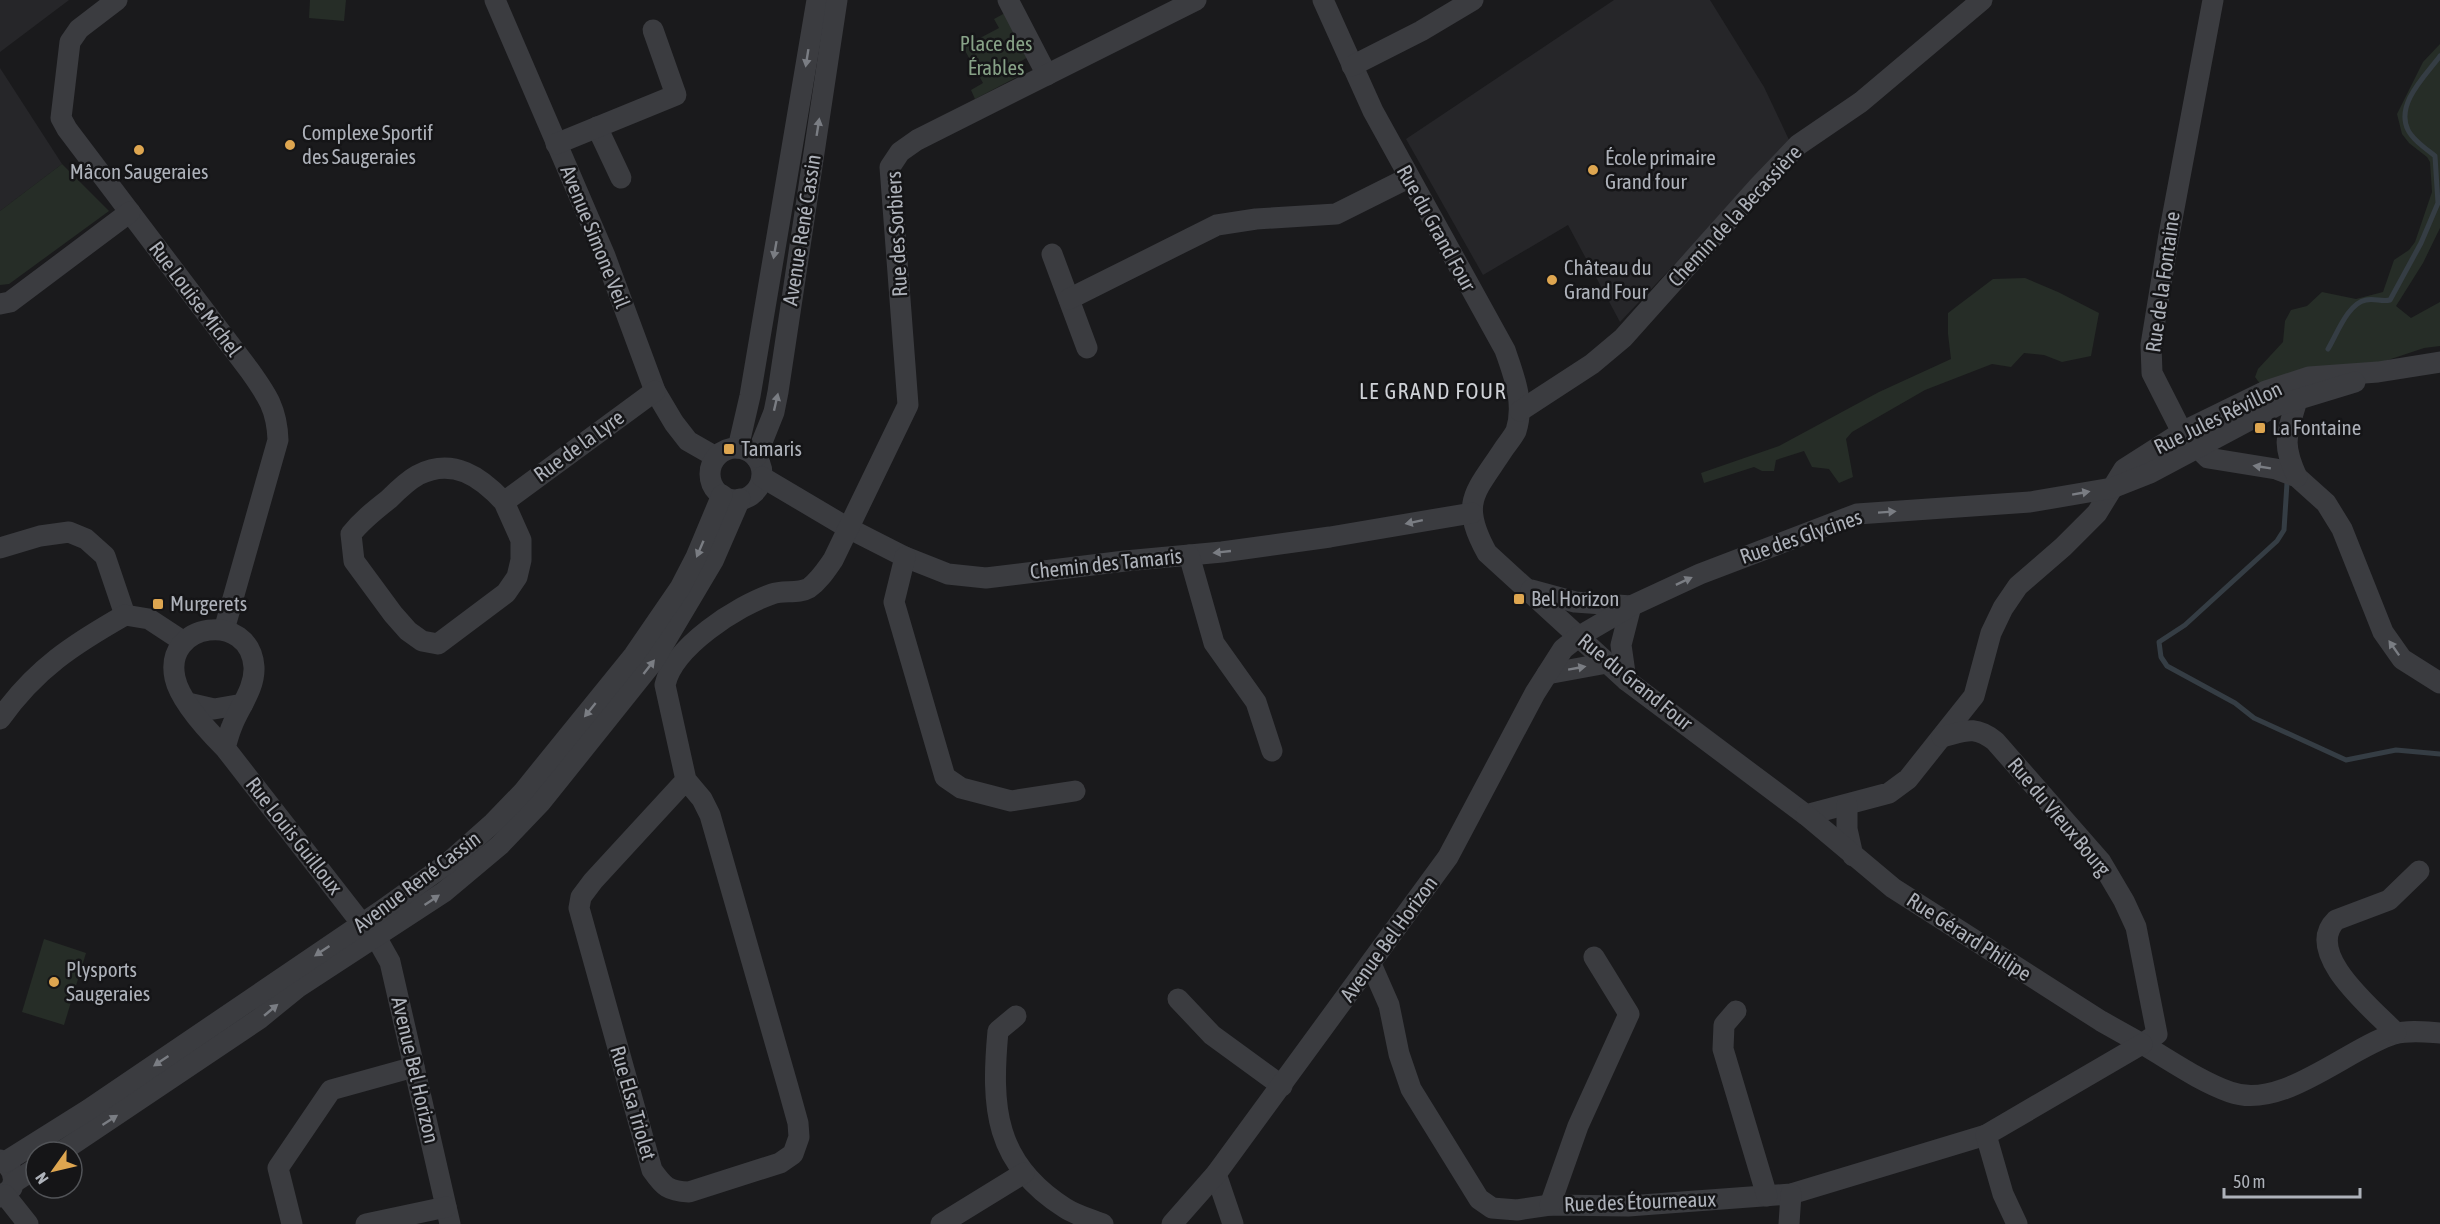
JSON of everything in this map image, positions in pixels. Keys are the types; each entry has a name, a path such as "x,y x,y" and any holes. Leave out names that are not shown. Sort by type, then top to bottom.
{"street":[{"name":"Rue Louise Michel","path":"117,0 79,29 70,42 62,118 67,129 266,394 277,421 278,440 224,630"},
{"name":"Avenue Simone Veil","path":"495,0 605,256 654,391 688,441 716,457"},
{"name":"Avenue René Cassin","path":"752,461 750,396 817,0"},
{"name":"Avenue René Cassin","path":"752,461 774,412 778,392 837,0"},
{"path":"1008,0 1047,75"},
{"name":"Rue des Sorbiers","path":"848,528 908,405 890,167 900,152 917,141 1196,0"},
{"name":"Rue du Grand Four","path":"1323,0 1352,66 1408,178 1505,350 1517,384 1520,411 1515,433 1473,495 1474,530 1487,553 1626,680 1806,815"},
{"path":"1352,66 1421,31 1473,0"},
{"name":"Chemin de la Becassière","path":"1520,411 1592,364 1623,338 1798,145 1861,102 1982,0"},
{"name":"Rue de la Fontaine","path":"2213,0 2151,345 2152,373 2181,432 2208,459 2276,469 2297,477 2326,503 2342,530 2383,632 2402,659 2440,683"},
{"path":"556,144 676,95 653,30"},
{"path":"597,127 621,178"},
{"path":"1069,299 1217,225 1256,219 1336,214 1408,178"},
{"path":"0,304 10,302 130,212"},
{"path":"1052,254 1087,348"},
{"name":"Rue Jules Révillon","path":"2112,488 2124,469 2181,432 2266,391 2309,377 2378,372 2440,362"},
{"name":"Rue Jules Révillon","path":"2112,488 2150,473 2276,406 2378,372"},
{"name":"Rue de la Lyre","path":"504,502 654,391"},
{"name":"Rue de la Fontaine","path":"2297,400 2286,435 2287,454 2297,477"},
{"path":"723,451 752,461 754,492 731,497 711,482 712,464 723,451"},
{"name":"Chemin des Tamaris","path":"752,461 848,528 905,557 948,574 986,578 1330,537 1472,513"},
{"path":"435,469 460,470 486,482 504,502 521,540 521,560 517,577 506,593 438,644 422,641 408,631 393,614 354,561 351,534 359,524 417,476 435,469"},
{"path":"1806,815 1888,793 1908,779 1974,696 1991,633 2013,593 2097,513 2112,488"},
{"name":"Rue des Glycines","path":"1578,637 1631,606 1700,574 1857,514 2030,502 2112,488"},
{"name":"Avenue René Cassin","path":"2,1161 88,1110 369,930 444,892 500,845 541,802 653,662 713,561 731,497"},
{"name":"Rue Elsa Triolet","path":"686,780 593,881 581,897 579,908 652,1170 661,1183 673,1191 689,1192 780,1163 793,1154 799,1137 798,1123 710,815 702,798 686,780 665,685 667,675 699,637 739,609 774,593 807,589 819,579 833,560 848,528"},
{"path":"0,548 40,536 69,532 86,538 105,556 126,615"},
{"path":"1189,555 1214,643 1256,702 1272,751"},
{"path":"905,557 894,602 945,777 961,788 1011,801 1075,791"},
{"path":"1528,589 1575,602 1631,606 1621,645 1626,680"},
{"path":"0,719 31,680 58,657 126,615 149,620 184,642"},
{"path":"225,748 243,704 252,681 254,668 252,655 236,635 224,630 202,630 184,642 177,653 174,665 175,679 188,703 214,709 243,704"},
{"name":"Avenue Bel Horizon","path":"1172,1224 1216,1174 1282,1086 1448,856 1547,674 1563,649 1578,637"},
{"path":"1547,674 1607,663"},
{"name":"Rue Louis Guilloux","path":"188,703 369,930"},
{"name":"Rue du Vieux Bourg","path":"1942,737 1972,729 1984,732 2021,769 2100,862 2124,901 2136,927 2157,1034 2142,1044"},
{"path":"1847,805 1846,829 1853,856"},
{"name":"Rue Gérard Philipe","path":"1806,815 1893,888 2101,1021 2142,1044"},
{"path":"2396,1033 2337,971 2328,955 2327,944 2330,927 2336,921 2389,900 2419,871"},
{"name":"Avenue René Cassin","path":"79,1140 260,1019 369,930"},
{"name":"Avenue Bel Horizon","path":"369,930 390,962 448,1216"},
{"path":"1550,1205 1578,1126 1629,1014 1594,957"},
{"name":"Rue des Étourneaux","path":"1371,964 1389,1005 1399,1054 1411,1089 1479,1199 1492,1208 1517,1210 1550,1205 1628,1206 1791,1194 1986,1135 2142,1044"},
{"path":"1178,999 1212,1035 1282,1086"},
{"path":"1736,1011 1724,1025 1723,1049 1767,1196"},
{"path":"1016,1016 998,1031 994,1071 996,1112 1004,1139 1017,1164 1033,1186 1067,1209 1103,1224"},
{"path":"2142,1044 2231,1093 2250,1095 2268,1094 2299,1083 2370,1043 2396,1033 2440,1033"},
{"path":"292,1224 278,1168 331,1090 414,1067"},
{"path":"1986,1135 2003,1194 2017,1224"},
{"path":"2,1161 12,1169 6,1192 28,1224"},
{"path":"941,1224 1024,1173"},
{"path":"1216,1174 1233,1224"},
{"path":"6,1192 24,1178"},
{"path":"1789,1224 1791,1194"},
{"path":"366,1224 448,1216"}],"shaded area":[{"path":"0,0 69,0 0,52"},
{"name":"École primaire Grand four","path":"1614,0 1710,0 1764,87 1790,142 1620,322 1568,225 1483,275 1406,139"},
{"path":"0,68 62,164 0,211"}],"green space":[{"path":"310,0 346,0 344,21 309,18"},
{"name":"Place des Érables","path":"1005,13 1028,57 1018,63 1023,74 975,99 971,90 983,83 963,47 999,28 994,19"},
{"path":"2440,44 2440,228 2423,263 2396,306 2411,318 2440,302 2440,346 2424,348 2373,365 2261,385 2255,377 2258,369 2283,342 2285,321 2291,310 2307,306 2322,292 2356,299 2383,292 2394,260 2409,250 2415,242 2432,192 2430,162 2402,134 2397,114 2423,62"},
{"path":"62,164 109,211 9,284 0,285 0,211"},
{"path":"2025,278 2099,313 2091,356 2062,362 2044,355 2024,353 2011,367 1992,364 1925,390 1852,432 1846,439 1853,477 1839,483 1829,469 1812,467 1804,451 1776,460 1774,471 1762,471 1754,467 1704,483 1701,473 1779,446 1879,392 1951,359 1948,313 1993,279"},
{"name":"Plysports Saugeraies","path":"44,939 86,953 64,1025 22,1012"}],"waterway":[{"path":"2328,349 2348,313 2360,302 2372,299 2390,300 2421,243 2438,203 2435,156 2413,137 2405,120 2406,110 2414,90 2440,56"},
{"path":"2287,483 2284,530 2277,541 2185,625 2159,642 2161,657 2167,666 2235,703 2254,718 2346,760 2396,750 2440,754"}],"place":[{"name":"Complexe Sportif des Saugeraies","path":"290,145"},
{"name":"Mâcon Saugeraies","path":"139,150"},
{"name":"École primaire Grand four","path":"1593,170"},
{"name":"Château du Grand Four","path":"1552,280"},
{"name":"La Fontaine","path":"2260,428"},
{"name":"Tamaris","path":"729,449"},
{"name":"Bel Horizon","path":"1519,599"},
{"name":"Murgerets","path":"158,604"},
{"name":"Plysports Saugeraies","path":"54,982"}],"district":[{"name":"LE GRAND FOUR","path":"1433,391"}]}
